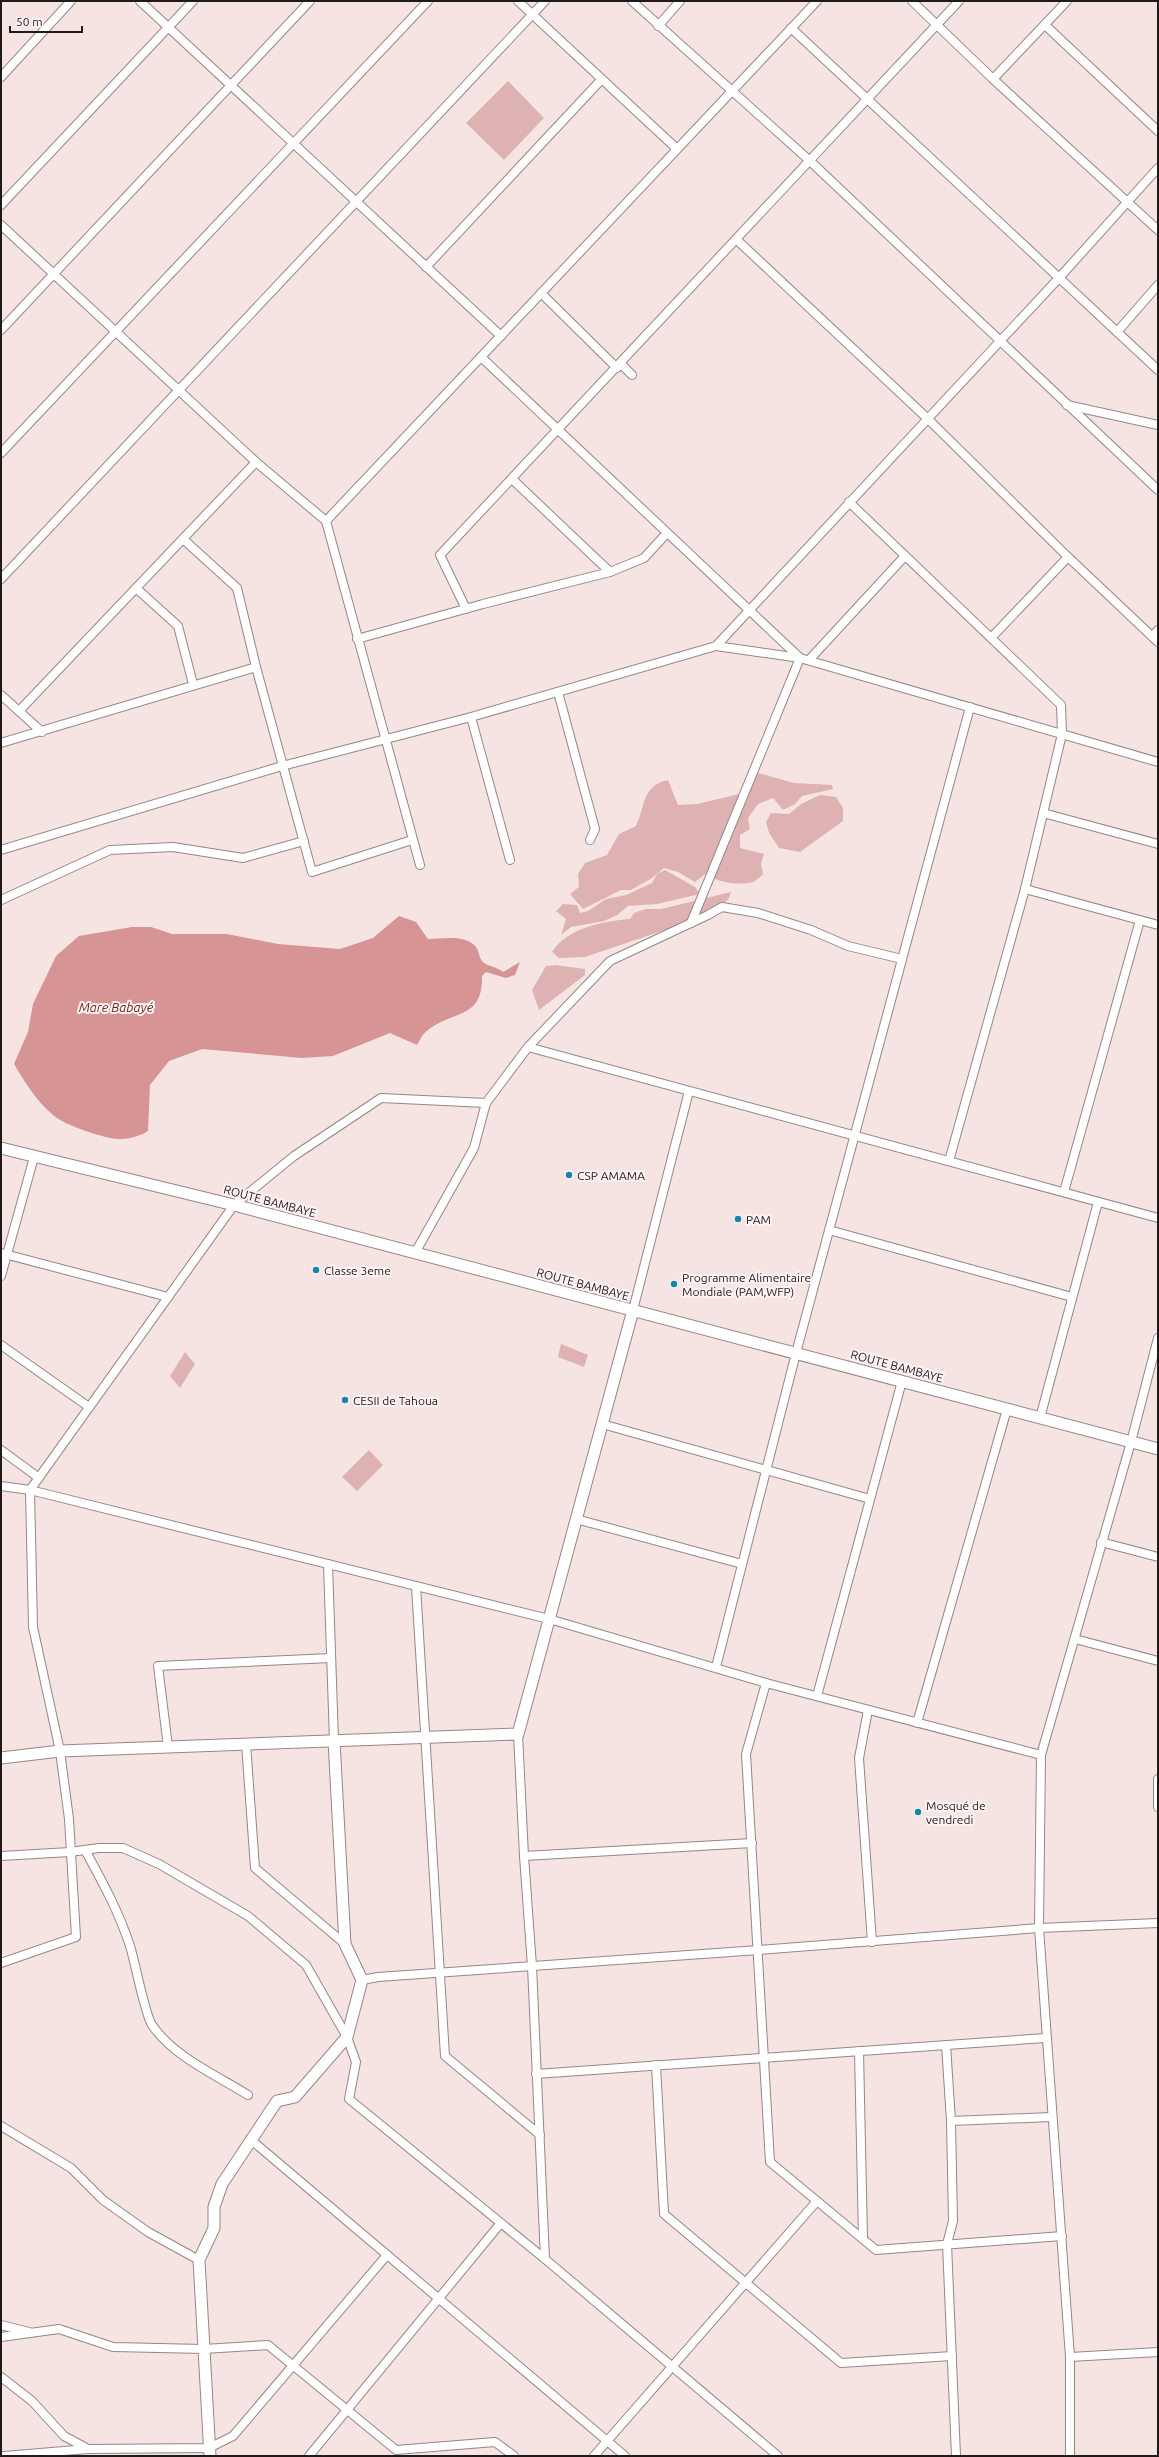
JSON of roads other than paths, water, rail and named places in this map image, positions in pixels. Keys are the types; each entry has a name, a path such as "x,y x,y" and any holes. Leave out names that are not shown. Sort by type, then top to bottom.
{"street":[{"path":"1,77 71,1"},
{"path":"140,1 500,336"},
{"path":"1,205 193,1"},
{"path":"1,330 310,1"},
{"path":"1,453 428,1"},
{"path":"518,1 601,80 677,149"},
{"path":"1,580 180,392 545,1"},
{"path":"632,1 731,92 810,161 1158,490"},
{"path":"658,26 680,1"},
{"path":"326,521 817,1"},
{"path":"912,1 993,79 1158,230"},
{"path":"466,609 440,555 619,366 959,1"},
{"path":"993,79 1067,1"},
{"path":"1044,25 1158,131"},
{"path":"791,28 1158,370"},
{"path":"426,267 601,80"},
{"path":"716,646 1059,278 1158,168"},
{"path":"1,225 256,462 326,521 384,739 420,865"},
{"path":"737,240 928,419 1068,557 1155,639 1158,630"},
{"path":"1117,332 1158,285"},
{"path":"541,293 619,366 632,375"},
{"path":"481,357 667,533 750,609 800,658"},
{"path":"1066,404 1158,425"},
{"path":"19,711 256,462"},
{"path":"512,479 610,572"},
{"path":"849,502 1061,705 1062,734 1025,889 949,1162"},
{"path":"357,640 466,609 610,572 644,558 667,533"},
{"path":"183,539 237,588 282,766 312,872 412,840"},
{"path":"809,660 905,556"},
{"path":"990,638 1068,557"},
{"path":"136,588 178,626 193,684"},
{"path":"1,850 282,766 471,717 716,646 809,660 1158,762"},
{"path":"691,923 800,658"},
{"path":"1,743 42,732 193,684 256,667"},
{"path":"558,692 595,829 590,840"},
{"path":"1,695 42,732"},
{"path":"716,1667 796,1353 970,707"},
{"path":"471,717 510,860"},
{"path":"1043,813 1158,844"},
{"path":"1,900 110,850 173,847 243,858 304,841"},
{"path":"1025,889 1158,925"},
{"path":"415,1252 474,1148 486,1103 528,1047 610,962 691,923 722,906 758,913 811,930 848,946 902,959"},
{"path":"1064,1192 1140,920"},
{"path":"528,1047 1158,1218"},
{"path":"545,2259 532,1966 524,1856 518,1734 633,1310 689,1091"},
{"path":"1,1963 76,1937 69,1819 60,1751 33,1626 30,1490 234,1205 294,1156 381,1098 486,1103"},
{"name":"ROUTE BAMBAYE","path":"1,1148 234,1205 415,1252 1158,1449"},
{"path":"1,1276 4,1254 34,1157"},
{"path":"1040,1418 1098,1202"},
{"path":"829,1230 1072,1297"},
{"path":"4,1254 168,1297"},
{"path":"1070,2456 1070,2357 1062,2236 1045,2038 1039,1928 1041,1755 1075,1639 1100,1542 1131,1442 1158,1338"},
{"path":"1,1345 89,1407"},
{"path":"817,1696 902,1381"},
{"path":"917,1723 1007,1409"},
{"path":"602,1424 870,1499"},
{"path":"1,1450 39,1478"},
{"path":"1,1486 30,1490 549,1619 716,1667 766,1683 1041,1755"},
{"path":"576,1519 742,1564"},
{"path":"1100,1542 1158,1557"},
{"path":"210,2452 199,2260 214,2228 214,2207 222,2184 250,2139 277,2101 295,2097 347,2037 362,1980 345,1944 334,1741 328,1564"},
{"path":"416,1586 427,1737 445,2056 540,2135"},
{"path":"1075,1639 1158,1661"},
{"path":"168,1747 158,1666 331,1658"},
{"path":"766,1683 746,1754 759,1950 770,2162 876,2250 1062,2236"},
{"path":"868,1710 859,1758 872,1942"},
{"path":"1,1758 60,1751 518,1734"},
{"path":"246,1744 255,1868 345,1944"},
{"path":"1158,1779 1158,1807"},
{"path":"524,1856 752,1843"},
{"path":"1,1856 123,1848 158,1864 248,1916 306,1965 347,2037 356,2062 349,2099 500,2224 545,2259 778,2456"},
{"path":"85,1850 108,1892 129,1944 151,2024 161,2037 177,2050 248,2095"},
{"path":"362,1980 440,1972 872,1942 1039,1928 1158,1923"},
{"path":"536,2074 1045,2038"},
{"path":"946,2045 951,2121 953,2221 947,2244 956,2456"},
{"path":"859,2051 864,2239"},
{"path":"656,2065 664,2214 841,2363 952,2356"},
{"path":"951,2121 1052,2117"},
{"path":"1,2126 71,2168 103,2200 148,2232 199,2260"},
{"path":"250,2139 625,2456"},
{"path":"594,2456 817,2201"},
{"path":"309,2456 440,2299 500,2224"},
{"path":"4,2456 88,2449 123,2453 210,2452 233,2436 387,2255"},
{"path":"1,2325 34,2333"},
{"path":"1,2337 59,2329 113,2347 204,2349 268,2345 396,2450 495,2442 514,2456"},
{"path":"1070,2357 1158,2352"},
{"path":"1,2377 32,2401 64,2436 88,2449"}],"water":[{"name":"Mare Babayé","path":"399,916 416,922 428,939 454,938 466,940 472,943 476,947 484,963 503,972 520,962 515,975 506,978 486,972 482,976 481,990 478,1000 472,1007 426,1031 417,1045 390,1033 333,1056 302,1058 202,1049 169,1061 150,1085 148,1131 129,1138 116,1139 101,1136 58,1119 36,1098 14,1064 28,1032 33,1004 56,956 79,936 132,927 151,927 172,934 227,934 278,944 340,949 373,938"}],"place":[{"name":"CSP AMAMA","path":"569,1175"},
{"name":"PAM","path":"738,1219"},
{"name":"Classe 3eme","path":"316,1270"},
{"name":"Programme Alimentaire Mondiale (PAM,WFP)","path":"674,1284"},
{"name":"CESII de Tahoua","path":"345,1400"},
{"name":"Mosqué de vendredi","path":"918,1812"}]}
